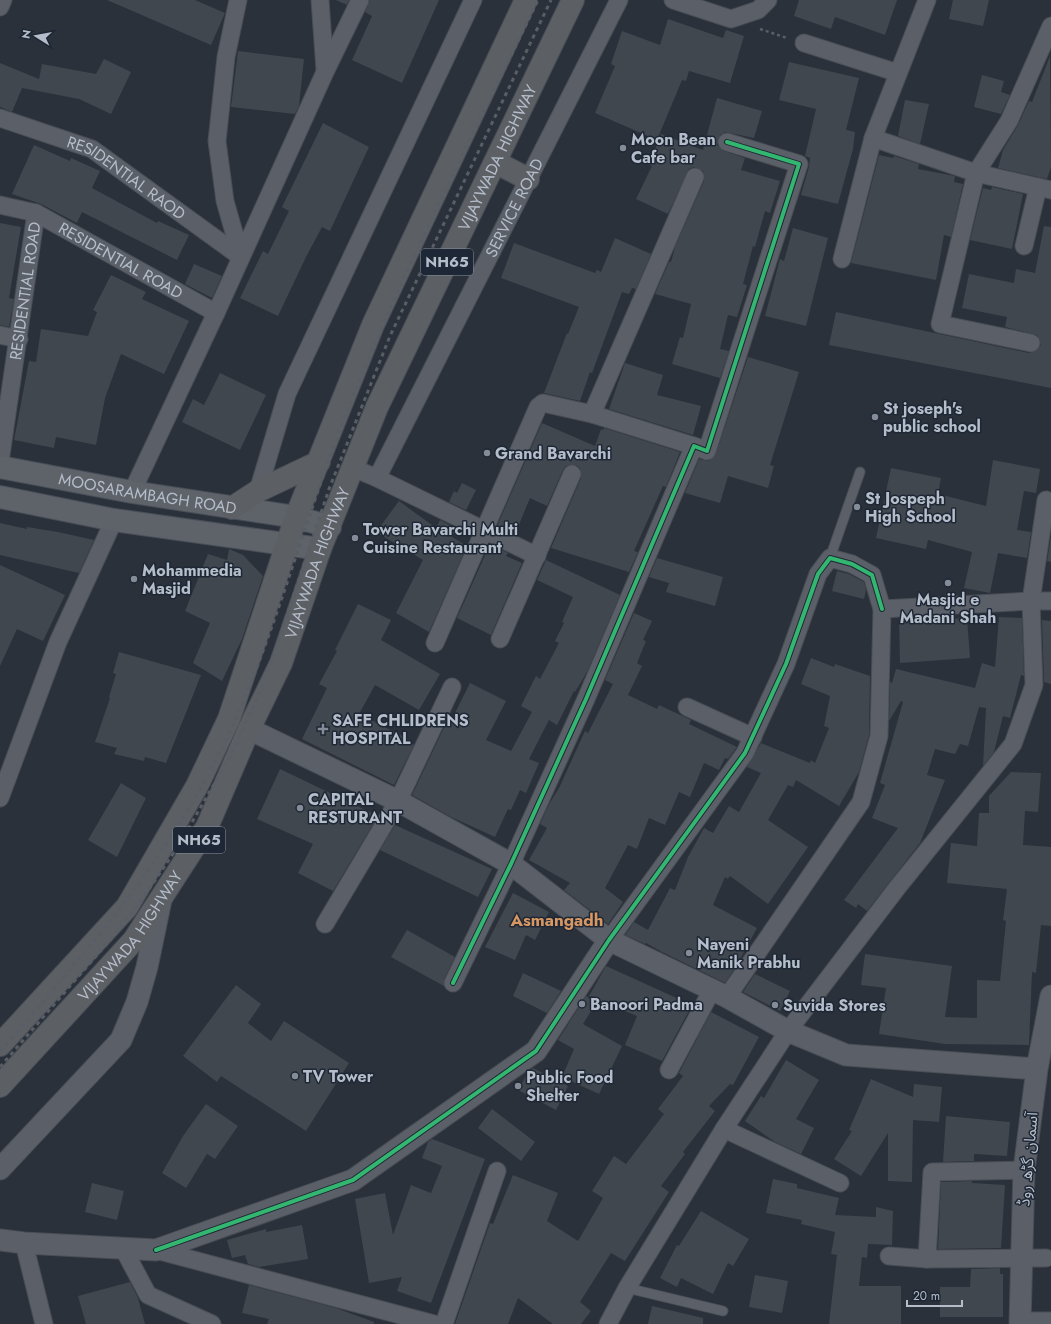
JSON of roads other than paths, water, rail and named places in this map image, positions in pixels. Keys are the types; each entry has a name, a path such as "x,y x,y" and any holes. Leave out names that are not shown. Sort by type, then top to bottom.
{"highway":[{"name":"VIJAYWADA HIGHWAY","path":"1,1042 127,907 197,786 229,719 296,517 373,325 526,0"},
{"name":"VIJAYWADA HIGHWAY","path":"0,1086 134,940 207,827 249,729 281,663 320,549 377,407 573,0"},
{"path":"495,162 528,179"},
{"path":"232,508 258,491 319,462"}],"main road":[{"name":"MOOSARAMBAGH ROAD","path":"0,467 132,492 296,517 330,527"},
{"name":"MOOSARAMBAGH ROAD","path":"0,497 114,520 320,549"}],"street":[{"path":"0,7 3,0"},
{"path":"238,0 226,57 217,141 225,201 241,257"},
{"path":"320,0 325,72"},
{"path":"132,492 216,313 325,72 360,0"},
{"path":"258,491 288,394 473,0"},
{"name":"SERVICE ROAD","path":"377,478 619,0"},
{"path":"673,0 731,19 758,10 768,0"},
{"path":"842,259 873,138 927,0"},
{"path":"1031,342 940,324 976,173 1009,121 1051,26"},
{"path":"804,43 898,73"},
{"name":"RESIDENTIAL RAOD","path":"0,118 92,149 241,257"},
{"path":"873,138 976,173 1044,189 1024,246"},
{"path":"436,643 486,531 538,407 543,403 592,414 707,451 799,164 727,142"},
{"path":"592,414 695,177"},
{"name":"RESIDENTIAL ROAD","path":"0,205 36,213 216,313"},
{"name":"RESIDENTIAL ROAD","path":"0,462 19,339 36,213"},
{"path":"0,335 19,339"},
{"path":"453,983 511,864 586,700 694,446"},
{"path":"353,468 377,478 537,556"},
{"path":"500,639 572,474"},
{"path":"608,1324 627,1288 724,1130 788,1031 897,888 1014,744 1034,685 1032,601 1046,500"},
{"path":"0,798 58,642 114,520"},
{"path":"156,1250 353,1180 536,1052 609,940 745,754 786,664 818,574 830,558 852,564 872,575 882,609 879,736 861,802 720,994 669,1070"},
{"path":"882,609 1032,601 1051,602"},
{"path":"325,924 398,802 452,687"},
{"path":"687,708 753,737"},
{"path":"249,729 398,802 511,864 609,940 720,994 788,1031 846,1055 1044,1069"},
{"path":"0,1169 121,1040 137,1002 148,967 161,900"},
{"name":"آسمان گڑھ روڈ","path":"1020,1323 1024,1170 1044,1069 1051,996"},
{"path":"724,1130 840,1182"},
{"path":"927,1259 932,1172 1024,1170"},
{"path":"444,1324 498,1172"},
{"path":"0,1240 24,1243 156,1250 434,1324"},
{"path":"24,1243 44,1324"},
{"path":"123,1248 148,1295 212,1324"},
{"path":"889,1256 927,1259 1046,1258"},
{"path":"1020,1323 1051,1321"}],"lane":[{"path":"830,558 860,472"},
{"path":"627,1288 723,1311"}],"railway":[{"path":"0,1051 62,980 121,907 149,869 200,790 222,748 258,663 334,444 372,350 417,249 538,0"},
{"path":"0,1067 110,940 143,898 177,848 231,755 257,698 274,654 329,489 390,336 551,0"}],"place":[{"name":"Moon Bean Cafe bar","path":"623,148"},
{"name":"St joseph's public school","path":"875,417"},
{"name":"Grand Bavarchi","path":"487,453"},
{"name":"St Jospeph High School","path":"857,507"},
{"name":"Tower Bavarchi Multi Cuisine Restaurant","path":"355,538"},
{"name":"Mohammedia Masjid","path":"134,579"},
{"name":"Masjid e Madani Shah","path":"948,583"},
{"name":"SAFE CHLIDRENS HOSPITAL","path":"323,729"},
{"name":"CAPITAL RESTURANT","path":"300,808"},
{"name":"Nayeni Manik Prabhu","path":"689,953"},
{"name":"Banoori Padma","path":"582,1004"},
{"name":"Suvida Stores","path":"775,1005"},
{"name":"TV Tower","path":"295,1076"},
{"name":"Public Food Shelter","path":"518,1086"}],"district":[{"name":"Asmangadh","path":"557,920"}]}
